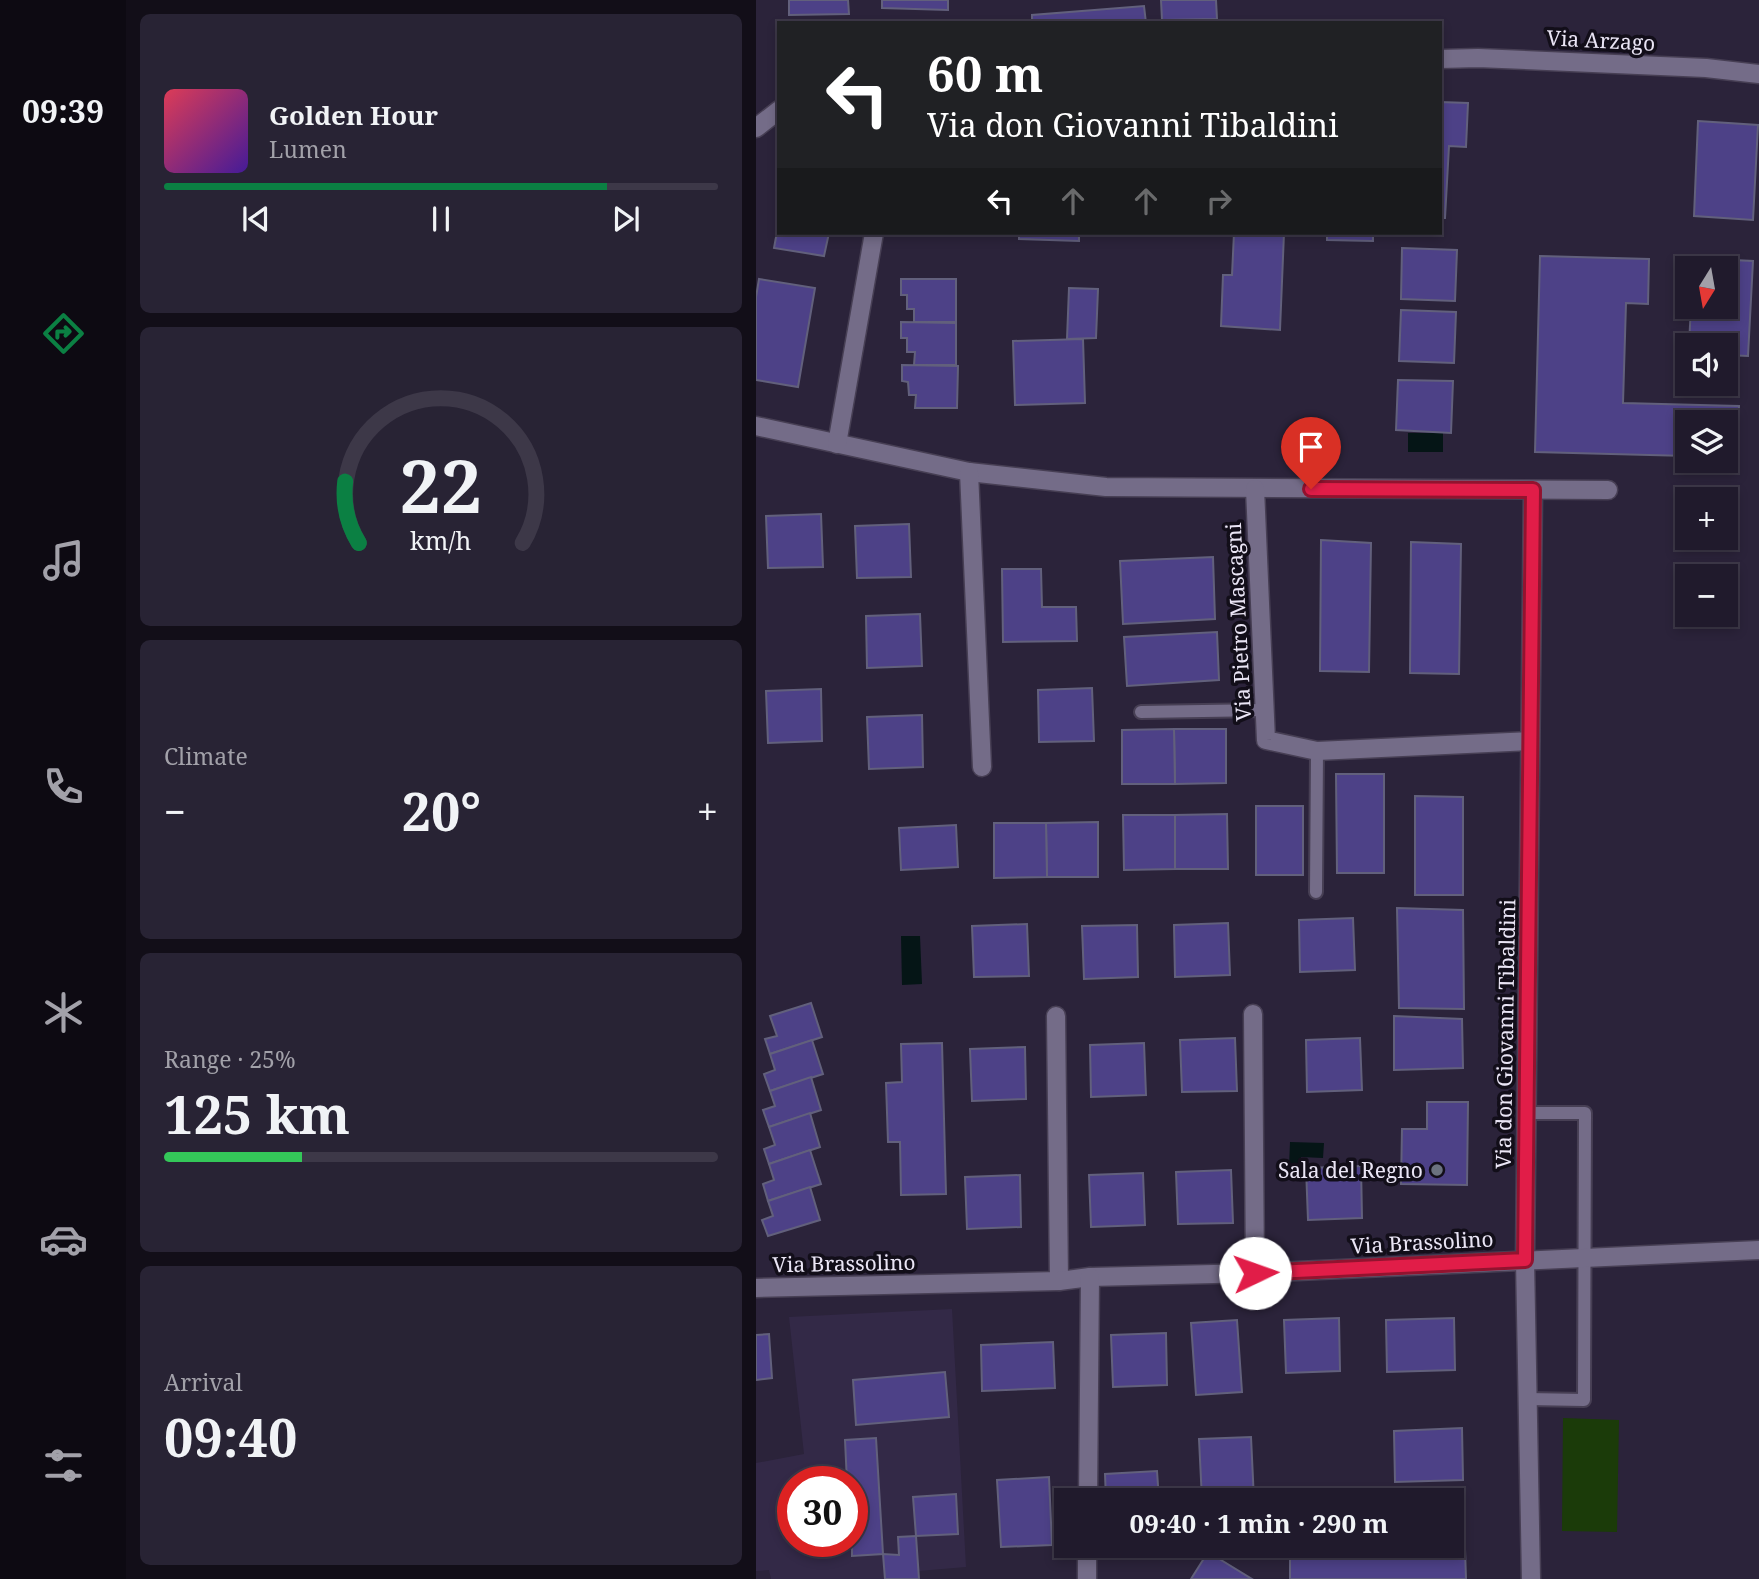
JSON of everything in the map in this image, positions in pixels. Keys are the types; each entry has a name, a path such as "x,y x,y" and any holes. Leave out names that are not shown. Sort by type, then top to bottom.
{"street":[{"name":"Via Arzago","path":"1442,59 1478,58 1706,68 1759,74"},
{"path":"756,128 777,112"},
{"path":"837,444 874,235"},
{"path":"756,426 969,472 1106,487 1608,491"},
{"path":"969,472 982,766"},
{"name":"Via Pietro Mascagni","path":"1255,489 1266,740 1317,751 1530,741"},
{"name":"Via don Giovanni Tibaldini","path":"1531,1579 1525,1260 1533,490"},
{"path":"1253,1014 1255,1273"},
{"path":"1056,1016 1059,1281"},
{"name":"Via Brassolino","path":"756,1288 1059,1281 1090,1277 1255,1273 1759,1250"},
{"path":"1088,1488 1090,1277"},
{"path":"1087,1558 1087,1579"}],"lane":[{"path":"1142,712 1265,710"},
{"path":"1316,892 1317,751"},
{"path":"1527,1113 1585,1114 1584,1400 1527,1399"}],"shaded area":[{"path":"1408,433 1443,433 1443,452 1408,452"},
{"path":"901,936 920,936 922,984 902,985"},
{"path":"1290,1142 1324,1143 1323,1158 1301,1157 1300,1167 1289,1167"},
{"path":"952,1309 966,1567 918,1571 919,1579 771,1579 769,1570 756,1571 756,1463 804,1454 789,1317"}],"green space":[{"path":"1563,1418 1619,1420 1617,1532 1562,1531"}],"building":[{"path":"789,0 848,0 849,14 789,15"},
{"path":"882,0 948,0 948,10 882,8"},
{"path":"1161,0 1216,0 1217,19 1162,20"},
{"path":"1144,6 1146,21 1032,21 1032,15"},
{"path":"1442,102 1468,103 1466,147 1449,146 1445,218 1442,218"},
{"path":"1698,121 1758,125 1753,220 1694,216"},
{"path":"777,232 777,235 829,235 824,256 774,248"},
{"path":"1019,235 1079,235 1079,241 1019,239"},
{"path":"1234,235 1284,235 1280,330 1221,326 1223,275 1232,275"},
{"path":"1327,235 1373,235 1373,241 1327,240"},
{"path":"1402,248 1457,250 1455,301 1401,299"},
{"path":"1540,256 1649,259 1648,304 1626,303 1623,403 1739,406 1738,457 1738,410 1675,410 1675,456 1535,452"},
{"path":"1738,260 1753,261 1748,356 1738,356 1738,333 1690,333 1690,319 1738,319"},
{"path":"759,279 815,288 798,387 756,380 756,297"},
{"path":"901,279 956,279 956,322 914,322 914,309 907,309 907,295 901,295"},
{"path":"1069,288 1098,289 1096,338 1067,339"},
{"path":"1401,310 1456,312 1454,363 1399,361"},
{"path":"901,322 956,323 956,365 914,365 915,352 907,352 907,338 901,338"},
{"path":"1083,339 1085,403 1015,405 1013,341"},
{"path":"902,365 958,366 957,408 915,408 916,395 909,395 908,382 902,381"},
{"path":"1398,380 1453,381 1451,433 1396,430"},
{"path":"821,514 823,567 768,568 766,516"},
{"path":"909,524 911,577 857,578 855,526"},
{"path":"1321,540 1371,543 1369,672 1320,671"},
{"path":"1411,542 1461,544 1459,674 1410,673"},
{"path":"1213,557 1215,619 1123,624 1120,561"},
{"path":"1002,569 1041,569 1042,607 1076,607 1077,641 1003,642"},
{"path":"920,614 922,666 867,668 866,616"},
{"path":"1217,632 1219,680 1127,686 1124,637"},
{"path":"1092,688 1094,741 1039,742 1038,690"},
{"path":"821,689 822,741 768,743 766,691"},
{"path":"922,715 923,767 869,769 867,717"},
{"path":"1174,729 1226,729 1226,783 1175,784"},
{"path":"1174,729 1175,784 1122,784 1122,730"},
{"path":"1336,774 1384,774 1384,873 1337,873"},
{"path":"1415,796 1463,797 1463,895 1415,895"},
{"path":"1256,806 1303,806 1303,875 1256,875"},
{"path":"1227,814 1228,869 1175,869 1175,815"},
{"path":"1123,815 1175,815 1175,869 1124,870"},
{"path":"1098,822 1098,877 1047,877 1046,823"},
{"path":"994,823 1046,823 1047,877 994,878"},
{"path":"956,825 958,867 901,870 899,828"},
{"path":"1397,908 1463,910 1464,1009 1399,1008"},
{"path":"1353,918 1355,970 1300,972 1299,920"},
{"path":"1228,923 1230,975 1175,977 1174,925"},
{"path":"1027,924 1029,976 974,977 972,926"},
{"path":"1137,925 1138,977 1084,979 1082,926"},
{"path":"811,1003 822,1037 770,1054 765,1039 777,1036 770,1016"},
{"path":"1394,1016 1462,1019 1463,1068 1394,1070"},
{"path":"1235,1038 1237,1091 1182,1092 1180,1040"},
{"path":"1360,1038 1362,1090 1307,1092 1306,1040"},
{"path":"812,1040 823,1074 770,1091 764,1074 775,1070 770,1054"},
{"path":"942,1043 946,1194 901,1195 900,1142 888,1142 886,1083 902,1082 901,1044"},
{"path":"1144,1043 1146,1095 1091,1097 1090,1045"},
{"path":"1025,1047 1026,1099 972,1101 970,1049"},
{"path":"811,1077 821,1110 769,1127 763,1110 775,1106 770,1091"},
{"path":"1427,1102 1468,1102 1467,1185 1401,1184 1402,1129 1427,1129"},
{"path":"810,1113 820,1147 769,1164 764,1149 775,1145 769,1127"},
{"path":"810,1150 821,1184 768,1201 763,1184 774,1180 769,1164"},
{"path":"1361,1166 1362,1218 1308,1220 1306,1168"},
{"path":"1231,1170 1233,1223 1178,1224 1176,1172"},
{"path":"1143,1173 1145,1225 1091,1227 1089,1175"},
{"path":"1020,1175 1021,1227 967,1229 965,1177"},
{"path":"810,1187 820,1220 768,1236 762,1220 773,1216 768,1201"},
{"path":"1339,1318 1340,1371 1286,1373 1284,1320"},
{"path":"1454,1318 1455,1370 1387,1372 1386,1320"},
{"path":"1237,1320 1242,1392 1196,1395 1191,1323"},
{"path":"1166,1333 1167,1385 1113,1387 1111,1335"},
{"path":"769,1334 772,1378 756,1380 756,1335"},
{"path":"1053,1342 1055,1388 982,1391 981,1345"},
{"path":"945,1372 949,1417 856,1425 853,1380"},
{"path":"1462,1428 1463,1480 1395,1482 1394,1431"},
{"path":"1251,1437 1253,1488 1201,1488 1199,1439"},
{"path":"876,1438 883,1554 868,1555 868,1466 846,1466 845,1440"},
{"path":"1157,1471 1158,1488 1106,1488 1105,1474"},
{"path":"1049,1477 1052,1545 1001,1547 997,1480"},
{"path":"956,1494 958,1534 916,1536 913,1497"},
{"path":"916,1536 919,1579 885,1579 883,1554 899,1555 898,1537"},
{"path":"1465,1549 1466,1579 1290,1579 1290,1558 1464,1558"},
{"path":"1204,1558 1218,1558 1252,1579 1191,1579"}],"place":[{"name":"Sala del Regno","path":"1437,1170"}],"route":[{"path":"1255,1273 1525,1260 1533,490 1311,489"}]}
